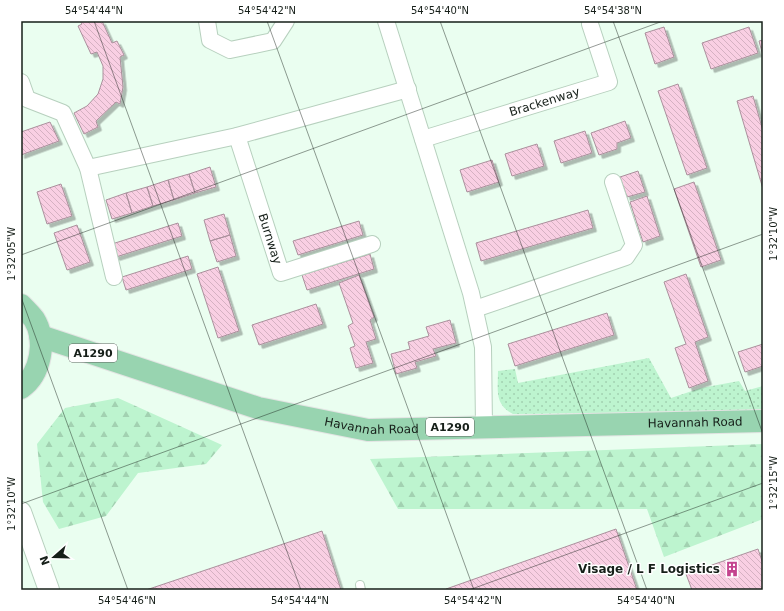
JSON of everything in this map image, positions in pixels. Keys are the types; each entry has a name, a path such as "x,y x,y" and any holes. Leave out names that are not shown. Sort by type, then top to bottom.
{"main road":[{"path":"21,305 34,320 40,336 41,355 35,373 21,388"},
{"name":"Havannah Road","path":"40,336 258,408 368,430 484,426 763,421"}],"street":[{"path":"207,21 210,40 230,50 273,41 286,21"},
{"path":"386,21 408,88 475,309 484,347 484,426"},
{"name":"Brackenway","path":"423,138 609,82 590,24"},
{"path":"21,82 27,98 63,112 88,168 114,277"},
{"path":"88,168 237,136 408,88"},
{"name":"Burnway","path":"237,136 281,273 372,244"},
{"path":"475,309 626,257 634,245 613,182"},
{"path":"21,512 49,590"}],"green space":[{"path":"649,358 671,398 701,388 739,381 745,391 763,386 763,410 513,414 503,406 498,396 498,371 515,369 518,383"},
{"path":"118,398 222,445 206,464 138,473 106,516 59,529 43,502 37,444 65,408"},
{"path":"763,444 763,519 664,557 647,509 398,509 370,459"}],"building":[{"path":"80,21 102,21 112,43 117,41 124,55 120,57 123,87 120,104 116,102 96,121 98,127 84,134 74,113 87,106 98,94 103,79 103,66 97,52 91,54 78,26 82,24"},
{"path":"664,27 674,57 655,64 645,33"},
{"path":"749,27 758,53 711,69 702,43"},
{"path":"763,40 763,56 759,41"},
{"path":"678,84 707,168 687,175 658,91"},
{"path":"753,96 763,131 763,189 737,101"},
{"path":"625,121 631,138 617,143 617,149 599,155 591,133"},
{"path":"50,122 59,141 21,155 21,132"},
{"path":"585,131 592,153 561,163 554,141"},
{"path":"537,144 544,166 512,176 505,154"},
{"path":"492,160 499,182 467,192 460,170"},
{"path":"210,167 216,187 195,193 189,174"},
{"path":"638,171 645,192 627,197 620,177"},
{"path":"189,174 195,193 174,200 168,180"},
{"path":"168,180 174,200 153,206 147,187"},
{"path":"694,182 721,260 701,267 674,189"},
{"path":"61,184 72,216 47,224 37,192"},
{"path":"147,187 153,206 132,213 126,193"},
{"path":"126,193 132,213 112,219 106,200"},
{"path":"647,196 660,236 643,242 630,202"},
{"path":"588,210 593,228 481,261 476,243"},
{"path":"224,214 230,235 210,241 204,220"},
{"path":"359,221 363,235 298,255 293,241"},
{"path":"178,223 182,236 116,257 112,244"},
{"path":"77,225 90,262 67,270 54,233"},
{"path":"230,235 236,256 217,262 210,241"},
{"path":"370,254 374,269 307,290 302,275"},
{"path":"188,256 192,269 126,290 122,277"},
{"path":"218,267 239,331 218,338 197,274"},
{"path":"686,274 708,337 695,342 708,381 689,388 675,348 686,344 664,282"},
{"path":"359,275 374,317 370,320 376,339 366,342 373,363 356,368 350,348 355,346 348,326 353,323 339,283"},
{"path":"316,304 323,324 259,345 252,325"},
{"path":"607,313 614,335 515,366 508,344"},
{"path":"450,320 456,343 433,349 436,356 415,362 417,368 396,374 391,354 410,349 408,342 429,336 426,327"},
{"path":"763,344 763,366 745,372 738,352"},
{"path":"616,529 637,590 446,590 446,589"},
{"path":"322,531 341,590 146,590"},
{"name":"Visage / L F Logistics","path":"758,549 763,564 763,590 692,590 686,574"}],"place":[{"name":"Visage / L F Logistics","path":"732,569"}]}
